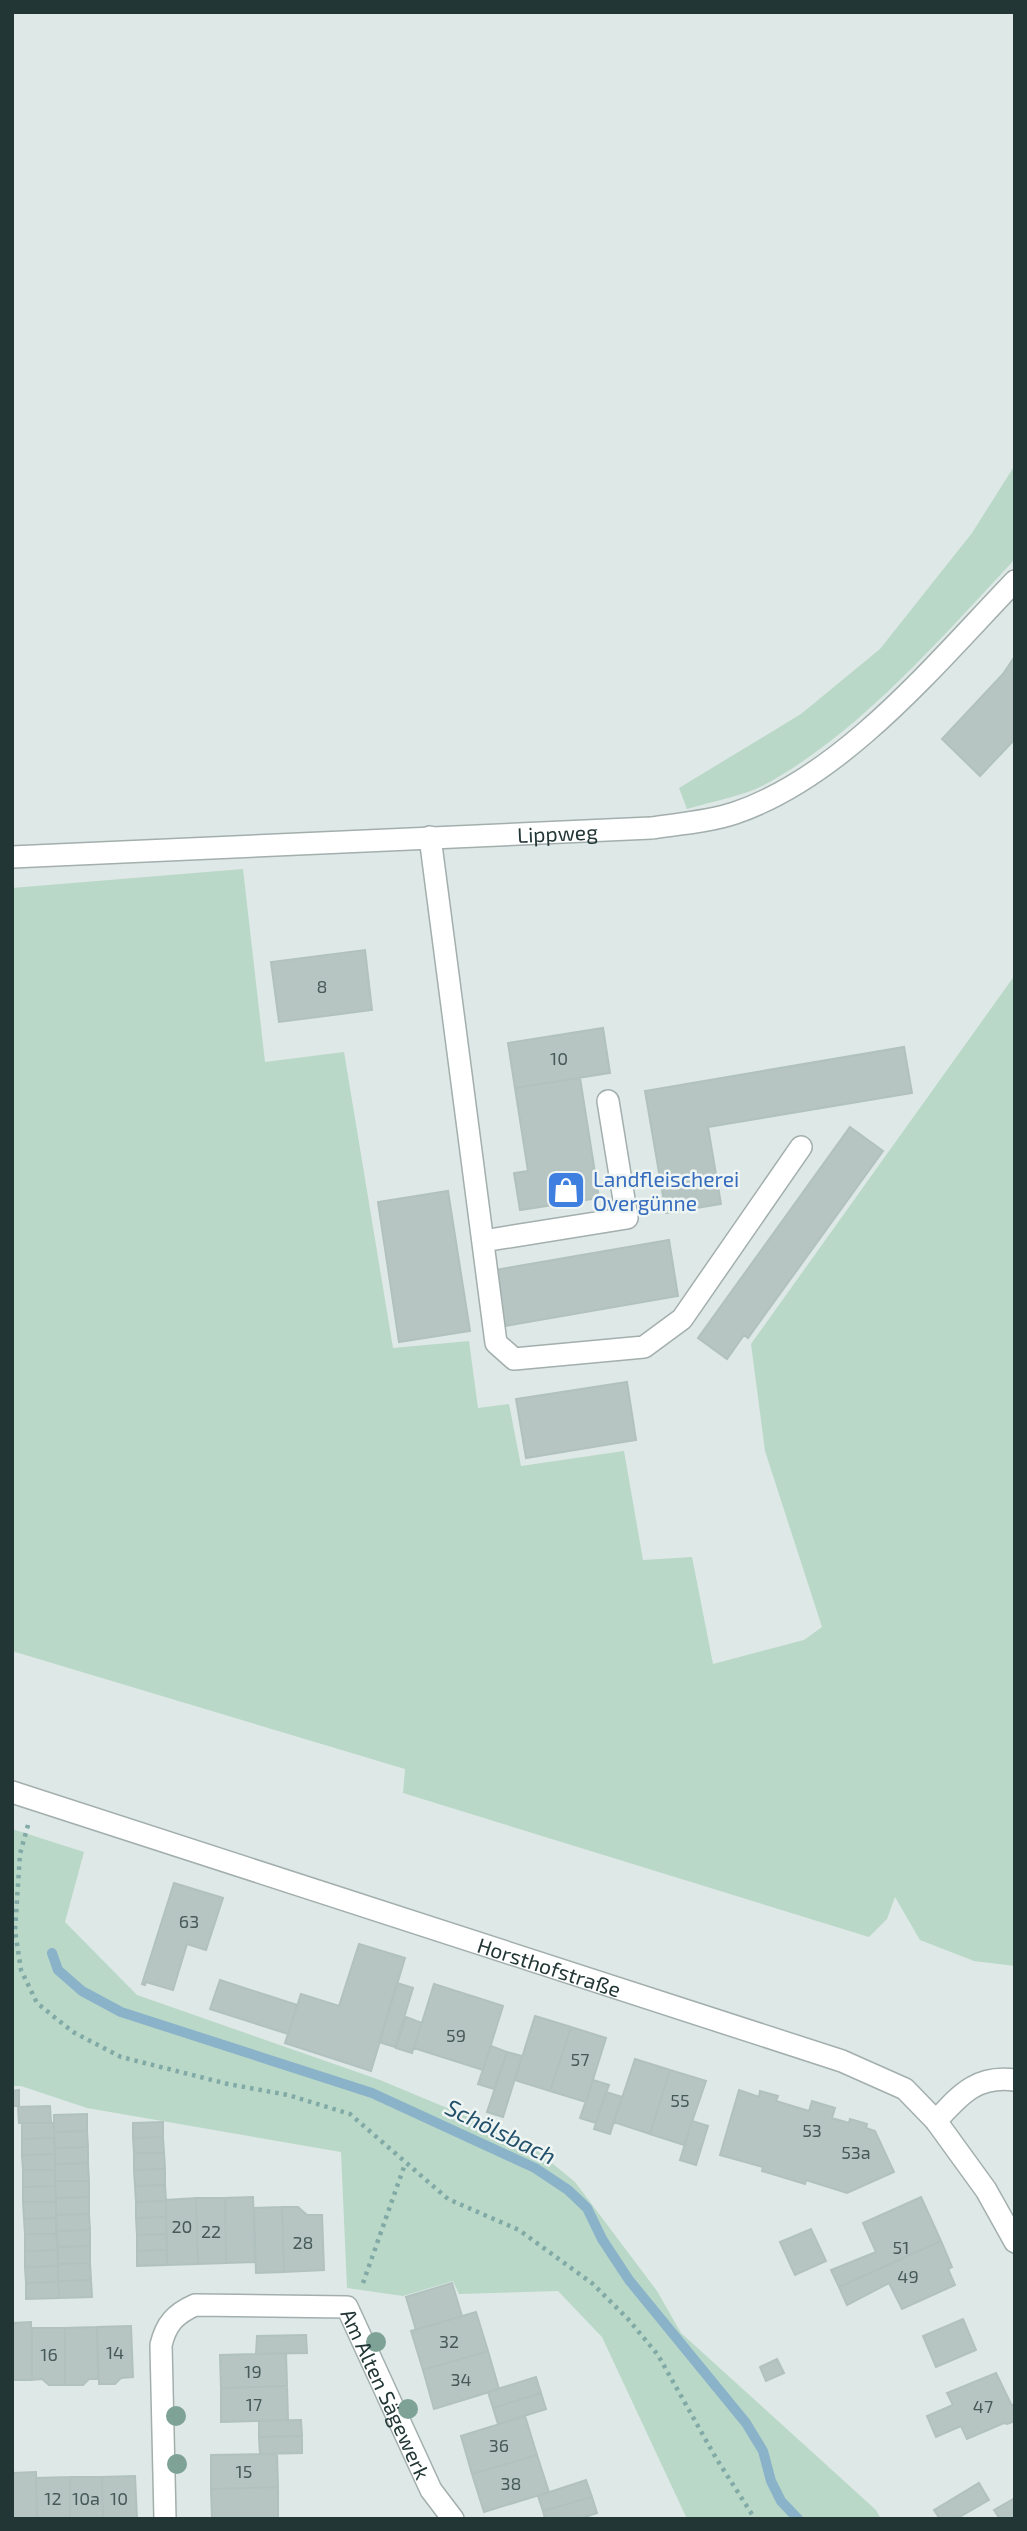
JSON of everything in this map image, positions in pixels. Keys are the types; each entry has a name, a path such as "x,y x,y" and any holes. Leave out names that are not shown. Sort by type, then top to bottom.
{"street":[{"name":"Lippweg","path":"12,857 651,828 733,814 777,796 854,743 1015,581"},
{"path":"430,837 496,1343 514,1359 644,1347 682,1319 801,1147"},
{"path":"483,1241 627,1218 608,1101"},
{"name":"Horsthofstraße","path":"12,1791 842,2061 905,2089 936,2121 986,2190 1015,2242"},
{"path":"936,2121 962,2092 997,2078 1015,2080"},
{"name":"Am Alten Sägewerk","path":"165,2519 161,2345 164,2331 177,2314 195,2305 347,2307 431,2490 453,2519"}],"path":[{"path":"35,1798 20,1854 15,1931 21,1970 37,2003 73,2032 121,2057 228,2084 288,2095 350,2114 448,2199 519,2230 593,2284 628,2319 658,2355 716,2458 755,2519"},
{"path":"347,2307 364,2281 405,2164"}],"green space":[{"path":"1015,465 1015,559 929,651 866,712 799,764 756,789 687,809 679,788 801,714 880,649 972,533"},
{"path":"243,869 265,1062 344,1052 393,1348 469,1341 478,1408 509,1404 521,1466 624,1451 643,1560 692,1557 713,1664 804,1640 822,1627 765,1451 751,1344 1015,975 1015,1966 974,1961 920,1940 895,1897 887,1919 869,1937 403,1793 405,1769 12,1651 12,888"},
{"path":"12,1829 84,1852 65,1922 137,1995 380,2080 524,2140 575,2182 657,2291 681,2333 876,2510 881,2519 687,2519 602,2337 558,2291 459,2294 453,2281 403,2296 347,2288 341,2152 87,2108 21,2086 12,2086"}],"building":[{"path":"1015,656 1015,739 980,776 942,739 1003,674"},
{"path":"365,950 372,1010 279,1022 271,962"},
{"path":"603,1028 610,1073 515,1088 508,1043"},
{"path":"904,1047 912,1093 708,1127 721,1204 666,1213 645,1091"},
{"path":"580,1078 599,1198 520,1210 514,1173 528,1171 515,1088"},
{"path":"850,1127 883,1151 748,1338 744,1335 727,1359 698,1338"},
{"path":"448,1191 470,1331 399,1342 378,1202"},
{"path":"669,1240 678,1296 505,1326 495,1270"},
{"path":"627,1382 636,1440 526,1458 516,1399"},
{"path":"174,1883 223,1898 206,1950 187,1944 173,1990 146,1982 145,1985 142,1984"},
{"path":"359,1944 405,1958 371,2071 285,2043 301,1994 339,2006"},
{"path":"220,1980 297,2005 288,2034 210,2009"},
{"path":"397,1983 413,1988 395,2047 379,2042"},
{"path":"434,1984 503,2006 483,2070 414,2048"},
{"path":"535,2016 571,2027 550,2091 515,2080"},
{"path":"406,2017 422,2023 412,2053 396,2048"},
{"path":"571,2027 606,2038 586,2102 550,2091"},
{"path":"491,2046 507,2052 494,2089 478,2084"},
{"path":"507,2052 522,2056 503,2117 487,2112"},
{"path":"635,2059 670,2070 650,2134 614,2122"},
{"path":"670,2070 706,2081 684,2145 650,2134"},
{"path":"593,2080 609,2085 596,2123 580,2118"},
{"path":"19,2090 19,2106 12,2106 12,2091"},
{"path":"739,2090 759,2097 760,2091 778,2096 776,2101 809,2111 812,2101 835,2108 832,2118 867,2124 866,2128 875,2131 894,2172 847,2193 806,2180 805,2184 762,2171 763,2167 720,2155"},
{"path":"606,2092 622,2097 610,2134 594,2129"},
{"path":"50,2106 51,2123 19,2123 18,2107"},
{"path":"87,2114 87,2131 54,2132 54,2115"},
{"path":"692,2121 708,2126 696,2165 680,2160"},
{"path":"163,2122 163,2137 133,2138 133,2123"},
{"path":"22,2123 54,2123 54,2138 22,2139"},
{"path":"87,2131 88,2147 55,2148 54,2132"},
{"path":"163,2137 164,2153 134,2153 133,2138"},
{"path":"54,2138 55,2154 22,2155 22,2139"},
{"path":"88,2147 88,2163 55,2164 55,2148"},
{"path":"134,2153 164,2153 165,2169 134,2170"},
{"path":"55,2154 55,2170 23,2170 22,2155"},
{"path":"88,2163 89,2181 55,2181 55,2164"},
{"path":"165,2169 165,2185 135,2186 134,2170"},
{"path":"23,2170 55,2170 55,2186 23,2187"},
{"path":"55,2181 89,2181 89,2197 56,2198"},
{"path":"165,2185 166,2201 136,2202 135,2186"},
{"path":"55,2186 56,2202 23,2202 23,2187"},
{"path":"89,2197 89,2214 56,2215 56,2198"},
{"path":"253,2197 255,2262 226,2263 225,2198"},
{"path":"921,2197 941,2241 839,2287 831,2270 876,2252 863,2223"},
{"path":"196,2198 198,2264 167,2265 166,2200"},
{"path":"196,2198 225,2198 226,2263 198,2264"},
{"path":"166,2201 166,2217 136,2218 136,2202"},
{"path":"23,2202 56,2202 56,2218 24,2219"},
{"path":"282,2207 284,2272 256,2273 254,2208"},
{"path":"282,2207 298,2207 307,2215 322,2215 324,2270 284,2272"},
{"path":"89,2214 90,2230 56,2231 56,2215"},
{"path":"166,2217 167,2234 137,2235 136,2218"},
{"path":"56,2218 57,2234 25,2234 24,2219"},
{"path":"811,2229 826,2261 795,2275 780,2242"},
{"path":"90,2230 90,2246 57,2247 56,2231"},
{"path":"25,2234 57,2234 58,2250 25,2251"},
{"path":"167,2234 167,2250 137,2251 137,2235"},
{"path":"941,2241 952,2267 948,2269 955,2285 902,2309 889,2283 847,2305 839,2287"},
{"path":"90,2246 90,2263 58,2264 57,2247"},
{"path":"58,2250 58,2266 25,2267 25,2251"},
{"path":"167,2250 167,2265 137,2266 137,2251"},
{"path":"90,2263 91,2280 58,2281 58,2264"},
{"path":"58,2266 58,2282 26,2283 25,2267"},
{"path":"91,2280 92,2297 59,2298 58,2281"},
{"path":"58,2282 59,2298 26,2299 26,2283"},
{"path":"452,2283 462,2316 416,2330 406,2297"},
{"path":"476,2312 488,2351 423,2370 411,2331"},
{"path":"963,2319 976,2350 936,2367 923,2336"},
{"path":"31,2322 32,2380 15,2380 12,2377 12,2323"},
{"path":"131,2326 133,2377 121,2378 115,2384 99,2384 97,2327"},
{"path":"97,2327 98,2379 89,2379 83,2385 65,2385 65,2328"},
{"path":"32,2328 65,2328 65,2385 49,2385 42,2379 32,2380"},
{"path":"306,2335 307,2353 256,2354 257,2336"},
{"path":"488,2351 499,2389 434,2409 423,2370"},
{"path":"286,2353 287,2386 221,2388 220,2355"},
{"path":"777,2359 784,2373 766,2381 760,2367"},
{"path":"996,2373 1014,2406 1015,2421 967,2439 961,2426 936,2437 927,2416 953,2405 947,2393"},
{"path":"536,2377 541,2393 493,2408 488,2392"},
{"path":"287,2386 288,2420 221,2422 221,2388"},
{"path":"541,2393 546,2409 498,2424 493,2408"},
{"path":"525,2416 537,2455 472,2474 461,2436"},
{"path":"301,2420 302,2436 259,2437 259,2421"},
{"path":"302,2436 302,2453 260,2454 259,2437"},
{"path":"277,2454 278,2487 211,2489 211,2455"},
{"path":"537,2455 549,2492 484,2512 472,2474"},
{"path":"36,2472 37,2519 12,2519 12,2473"},
{"path":"135,2476 137,2519 103,2519 102,2477"},
{"path":"70,2477 102,2477 103,2519 70,2519"},
{"path":"70,2477 70,2519 37,2519 36,2478"},
{"path":"586,2480 592,2497 543,2511 538,2496"},
{"path":"979,2483 989,2500 956,2519 940,2519 934,2510"},
{"path":"278,2487 278,2519 212,2519 211,2489"},
{"path":"592,2497 597,2513 579,2519 545,2519 543,2511"},
{"path":"1015,2498 1015,2519 1000,2519 994,2510"}],"waterway":[{"name":"Schölsbach","path":"52,1953 58,1970 82,1991 121,2012 372,2093 535,2168 568,2190 587,2208 602,2239 629,2280 746,2423 763,2451 771,2481 781,2501 798,2519"}],"place":[{"name":"Landfleischerei Overgünne","path":"566,1190"}]}
